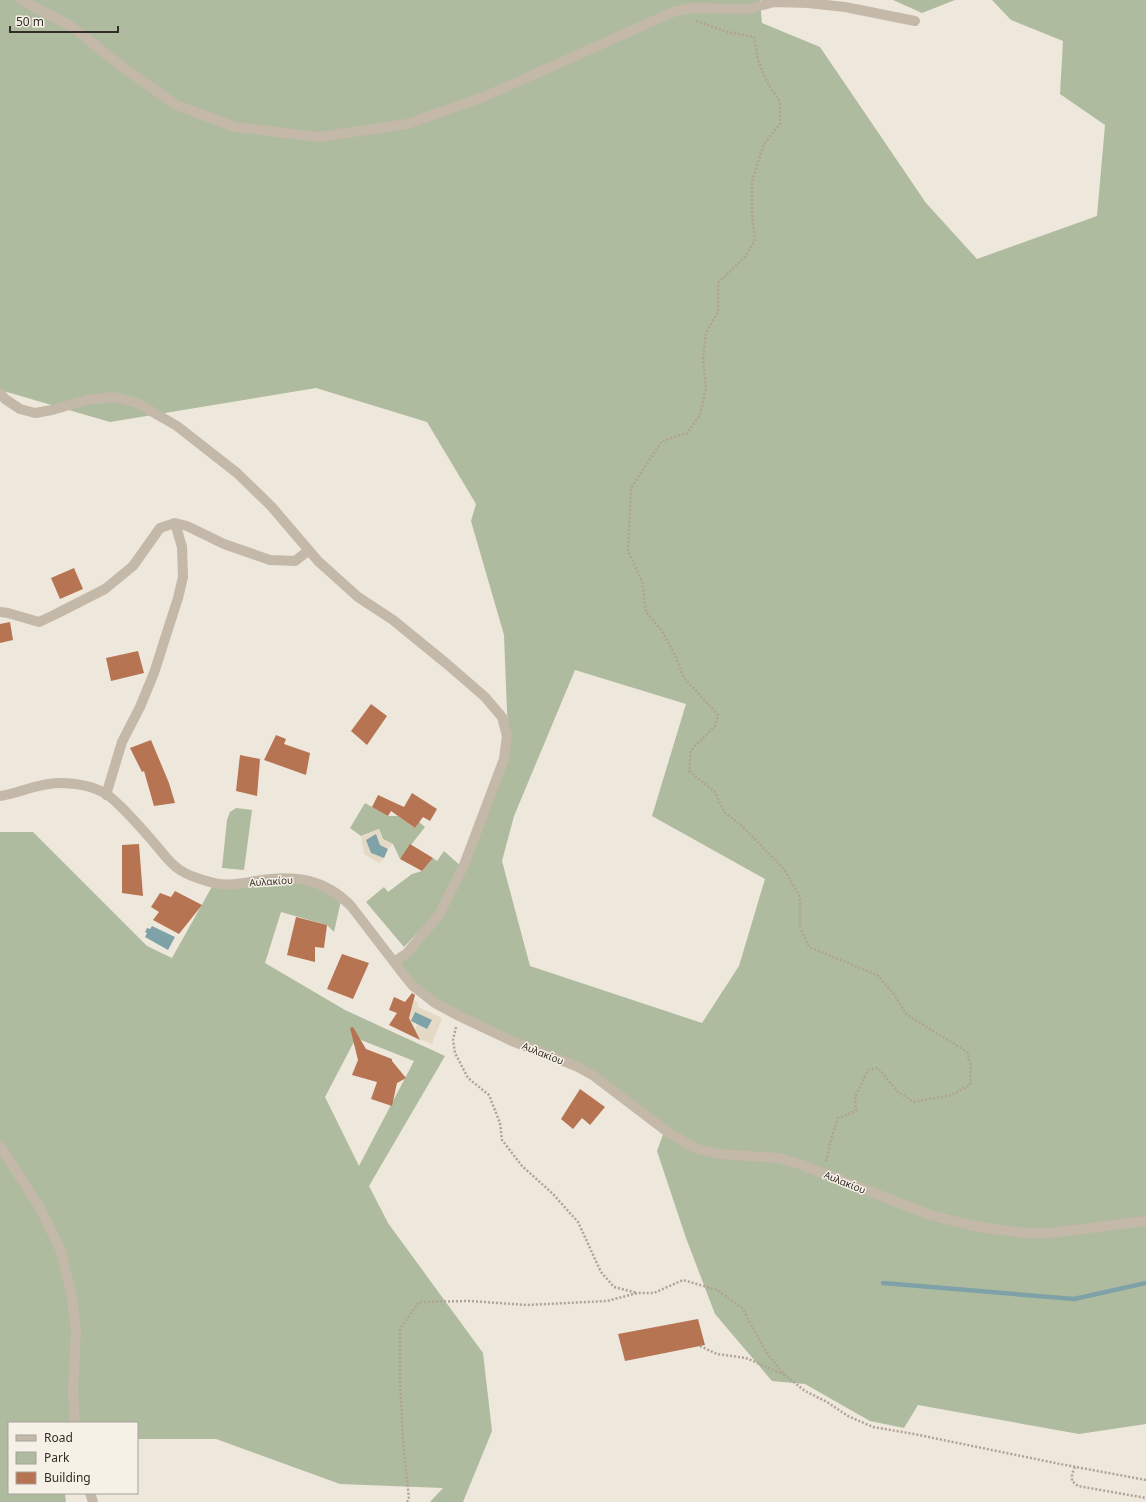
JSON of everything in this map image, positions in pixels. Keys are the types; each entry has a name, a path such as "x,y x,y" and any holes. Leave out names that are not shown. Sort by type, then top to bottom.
{"street":[{"path":"21,0 71,26 124,68 176,105 235,127 318,137 407,124 479,99 673,12 692,8 748,9 774,2 808,3 845,7 914,21"},
{"path":"0,393 5,399 20,409 35,413 52,410 87,400 114,398 138,403 177,426 238,472 271,506 318,562 358,597 393,620 485,697 502,717 507,736 504,759 463,868 438,916 407,953 394,962"},
{"path":"0,612 39,622 105,589 133,566 160,528 174,523 188,526 224,544 270,560 296,560 308,551"},
{"path":"106,795 122,742 140,707 154,672 178,598 183,577 182,547 174,523"},
{"name":"Αυλακίου","path":"0,796 45,784 60,783 86,787 106,795 131,818 170,862 191,876 214,883 229,885 263,880 294,878 307,880 332,889 342,896 351,906 412,984 424,995 446,1010 512,1041 576,1066 594,1076 670,1133 698,1149 718,1154 779,1158 930,1215 992,1229 1026,1233 1050,1233 1146,1221"},
{"path":"0,1146 40,1208 61,1251 72,1296 76,1330 73,1391 76,1422"}],"path":[{"path":"693,20 728,32 754,38 758,60 766,80 780,102 780,124 764,144 752,181 752,214 755,240 745,257 718,283 718,312 706,333 705,339 703,359 706,388 700,415 687,433 662,441 631,488 628,551 642,581 646,612 662,631 676,657 684,678 718,715 715,726 691,750 689,771 715,792 724,812 742,826 784,869 800,897 800,927 809,947 877,975 894,994 906,1014 967,1052 971,1066 970,1086 951,1095 914,1102 898,1092 878,1068 868,1070 855,1097 856,1111 838,1118 831,1139 824,1174"},
{"path":"459,1016 453,1040 455,1053 468,1078 489,1095 500,1123 502,1140 522,1166 552,1193 578,1222 601,1272 614,1287 638,1293 654,1293 683,1280 717,1290 742,1308 768,1355 785,1375 805,1390 848,1416 872,1428 914,1434 1146,1480"},
{"path":"407,1502 409,1499 403,1440 400,1379 400,1329 419,1302 470,1301 527,1305 607,1301 638,1293"},
{"path":"700,1346 717,1354 746,1358 785,1375"},
{"path":"1075,1467 1072,1474 1072,1481 1078,1486 1146,1498"}],"green space":[{"path":"0,0 760,0 762,23 820,47 926,203 977,259 1097,216 1105,125 1060,94 1063,41 1011,20 992,0 1146,0 1146,1424 1079,1434 918,1405 904,1428 870,1421 805,1384 772,1381 715,1314 686,1238 657,1151 665,1129 595,1075 436,1002 394,962 427,929 423,927 404,947 366,902 384,887 388,892 412,874 422,871 433,858 437,861 444,851 463,868 508,736 504,635 471,521 476,504 427,422 316,388 110,422 0,390","holes":["575,670 686,704 652,816 765,879 739,966 702,1023 530,966 502,861 514,816"]},
{"path":"893,0 955,0 922,13"},
{"path":"365,803 388,816 398,816 415,828 419,822 425,827 400,859 393,844 383,839 379,829 361,836 350,828"},
{"path":"236,808 252,810 244,870 222,868 227,820 230,812"},
{"path":"0,832 33,832 147,946 172,958 214,883 288,879 342,896 334,932 327,925 281,912 265,963 345,1010 445,1056 369,1186 388,1223 483,1353 492,1431 463,1502 430,1502 443,1488 340,1484 216,1439 138,1439 138,1422 8,1422 8,1494 65,1494 66,1502 0,1502","holes":["356,1038 414,1061 359,1166 325,1097"]}],"shaded area":[{"path":"379,829 383,839 393,844 388,849 380,845 375,835 371,853 384,858 379,863 364,854 361,836"},
{"path":"414,1000 418,1003 418,1007 442,1018 432,1044 412,1036 417,1024 427,1029 432,1021 415,1012 411,1021 409,1018"}],"water":[{"path":"376,834 380,845 388,849 384,858 371,853 366,840"},
{"path":"152,926 175,937 168,950 145,937 147,928 150,929"},
{"path":"415,1012 432,1020 427,1029 411,1021"}],"building":[{"path":"74,568 83,589 60,599 51,578"},
{"path":"10,622 13,640 0,643 0,624"},
{"path":"138,651 144,673 111,681 106,658"},
{"path":"371,704 387,716 367,745 351,731"},
{"path":"276,735 286,739 284,744 310,753 306,775 264,760"},
{"path":"151,740 169,783 175,803 154,806 144,771 142,772 130,748"},
{"path":"240,755 260,759 257,796 236,791"},
{"path":"412,793 437,809 430,821 423,817 415,828 391,811 388,816 372,807 378,795 404,807"},
{"path":"139,844 143,896 122,893 122,845"},
{"path":"410,844 433,858 422,871 400,859"},
{"path":"175,891 202,905 179,934 153,920 159,912 151,907 160,893 171,897"},
{"path":"296,917 327,925 324,948 315,947 315,962 287,955"},
{"path":"342,954 369,963 353,999 327,989"},
{"path":"412,993 415,995 409,1018 420,1040 389,1025 397,1013 389,1010 394,997 405,1002"},
{"path":"353,1027 366,1049 392,1059 406,1078 397,1083 392,1106 371,1099 377,1082 352,1075 358,1060 350,1028"},
{"path":"580,1089 605,1107 590,1125 582,1118 573,1129 561,1119"},
{"path":"698,1319 705,1345 625,1361 618,1334"}],"waterway":[{"path":"883,1283 1074,1299 1146,1283"}]}
